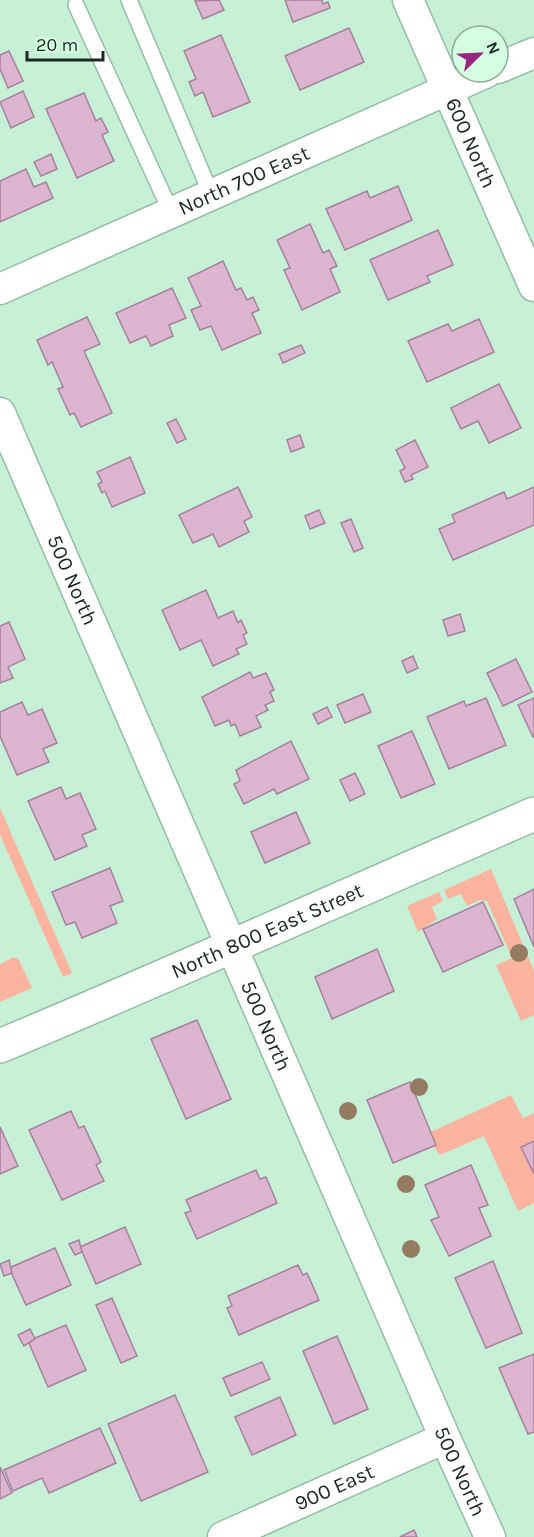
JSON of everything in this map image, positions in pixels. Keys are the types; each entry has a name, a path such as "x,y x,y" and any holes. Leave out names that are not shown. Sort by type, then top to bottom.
{"street":[{"name":"600 North","path":"408,0 534,286"},
{"path":"510,63 534,53"},
{"name":"North 700 East","path":"0,289 459,84"},
{"name":"500 North","path":"0,413 490,1537"},
{"name":"North 800 East Street","path":"0,1046 104,1004 232,944 534,814"},
{"name":"900 East","path":"224,1537 445,1438"}],"lane":[{"path":"129,0 211,194"},
{"path":"76,5 171,212"}],"shaded area":[{"path":"0,808 72,973 63,977 0,835"},
{"path":"491,869 534,971 534,1015 521,1021 496,965 512,958 487,901 480,900 467,906 461,894 448,899 444,890"},
{"path":"439,892 443,901 432,907 437,919 418,932 407,906"},
{"path":"14,957 19,960 32,988 0,1002 0,964"},
{"path":"511,1095 523,1118 534,1113 534,1203 518,1211 484,1136 440,1155 433,1146 436,1145 431,1132"}],"building":[{"path":"219,0 224,10 203,19 195,1"},
{"path":"285,0 322,0 323,4 328,2 330,8 293,22"},
{"path":"349,28 364,62 300,90 285,56"},
{"path":"221,35 250,102 213,117 203,92 195,96 189,82 196,79 184,51"},
{"path":"9,51 23,81 8,88 0,69 0,55"},
{"path":"23,91 34,117 11,128 0,102"},
{"path":"84,93 96,121 101,118 108,132 102,135 114,161 77,178 46,109"},
{"path":"51,154 57,169 41,176 34,162"},
{"path":"26,169 34,187 46,182 53,198 0,222 0,181"},
{"path":"398,186 412,220 345,250 326,209 367,191 370,198"},
{"path":"310,224 323,253 329,250 337,266 330,269 340,292 302,310 284,270 290,268 277,240"},
{"path":"438,230 453,265 427,276 430,282 388,300 370,260"},
{"path":"223,261 236,290 241,288 247,300 253,297 259,310 252,313 261,333 222,350 211,326 200,330 191,310 201,306 188,278"},
{"path":"172,288 186,318 169,325 173,336 151,346 146,336 130,343 116,313"},
{"path":"87,317 100,344 84,351 112,413 81,427 74,413 70,415 58,389 63,387 52,362 48,365 37,340"},
{"path":"479,319 494,352 427,382 408,341 448,324 452,331"},
{"path":"301,345 305,353 283,363 279,354"},
{"path":"499,384 521,428 489,443 478,421 461,429 451,408"},
{"path":"176,419 186,439 177,443 167,423"},
{"path":"300,435 304,447 291,452 287,440"},
{"path":"415,440 428,467 411,475 413,479 405,482 400,471 405,468 396,450"},
{"path":"130,457 145,493 112,507 105,491 102,493 98,484 102,482 97,472"},
{"path":"238,487 252,517 244,521 249,532 219,547 213,534 193,543 179,515"},
{"path":"534,487 534,525 453,560 439,529 455,522 452,515 504,492 507,499"},
{"path":"319,510 325,523 310,529 305,516"},
{"path":"351,519 363,548 354,552 341,523"},
{"path":"206,590 218,618 233,611 238,623 241,620 247,633 243,635 247,644 236,649 239,654 213,666 201,640 180,650 162,610"},
{"path":"460,614 465,631 448,636 443,620"},
{"path":"9,622 25,659 8,667 13,678 0,683 0,626"},
{"path":"413,656 418,668 407,673 402,661"},
{"path":"516,659 532,692 503,706 487,673"},
{"path":"250,672 253,678 266,673 274,690 270,692 274,701 265,705 268,710 256,716 261,727 240,736 235,724 231,726 229,720 215,726 202,697"},
{"path":"363,694 371,712 345,723 337,705"},
{"path":"486,698 506,745 449,769 427,717 464,701 466,706"},
{"path":"534,698 534,737 533,737 518,705"},
{"path":"22,702 28,715 42,709 57,743 43,749 49,762 17,775 0,736 0,712"},
{"path":"327,707 332,717 318,724 313,714"},
{"path":"412,731 435,784 401,798 378,746"},
{"path":"291,741 309,779 277,794 274,789 244,804 234,784 240,781 236,770"},
{"path":"355,773 365,794 350,801 340,780"},
{"path":"61,787 66,799 80,793 96,829 82,835 87,846 55,860 28,801"},
{"path":"296,812 310,843 265,863 251,832"},
{"path":"110,868 123,901 110,906 117,923 82,938 75,922 66,925 52,892"},
{"path":"534,889 534,947 514,899"},
{"path":"483,902 503,945 443,972 423,929"},
{"path":"377,949 394,991 332,1019 315,977"},
{"path":"197,1020 231,1099 186,1119 151,1039"},
{"path":"410,1082 436,1145 393,1163 367,1100"},
{"path":"71,1111 79,1128 84,1126 101,1162 96,1165 104,1181 62,1200 29,1130"},
{"path":"0,1127 18,1166 0,1174"},
{"path":"534,1141 534,1174 521,1147"},
{"path":"471,1165 488,1205 479,1208 491,1236 449,1256 431,1220 439,1217 425,1185"},
{"path":"256,1170 260,1179 266,1177 277,1203 197,1239 185,1213 191,1211 186,1200"},
{"path":"125,1227 141,1264 96,1284 80,1247"},
{"path":"79,1240 82,1252 75,1255 69,1244"},
{"path":"55,1248 71,1285 26,1305 9,1268"},
{"path":"9,1260 12,1273 4,1276 0,1264"},
{"path":"493,1261 522,1333 486,1348 455,1278"},
{"path":"298,1265 303,1275 307,1273 319,1300 239,1335 227,1308 232,1306 228,1296"},
{"path":"112,1298 137,1356 121,1363 96,1305"},
{"path":"66,1325 86,1370 48,1387 28,1341"},
{"path":"30,1329 35,1339 24,1346 18,1335"},
{"path":"337,1336 368,1409 334,1424 303,1351"},
{"path":"534,1354 534,1432 528,1434 499,1368"},
{"path":"262,1362 270,1379 231,1396 223,1378"},
{"path":"175,1395 208,1472 141,1501 108,1424"},
{"path":"280,1397 296,1435 252,1455 235,1417"},
{"path":"100,1428 116,1463 49,1493 42,1478 13,1491 4,1470"},
{"path":"0,1467 12,1493 0,1499"},
{"path":"414,1530 417,1537 400,1537"}]}
